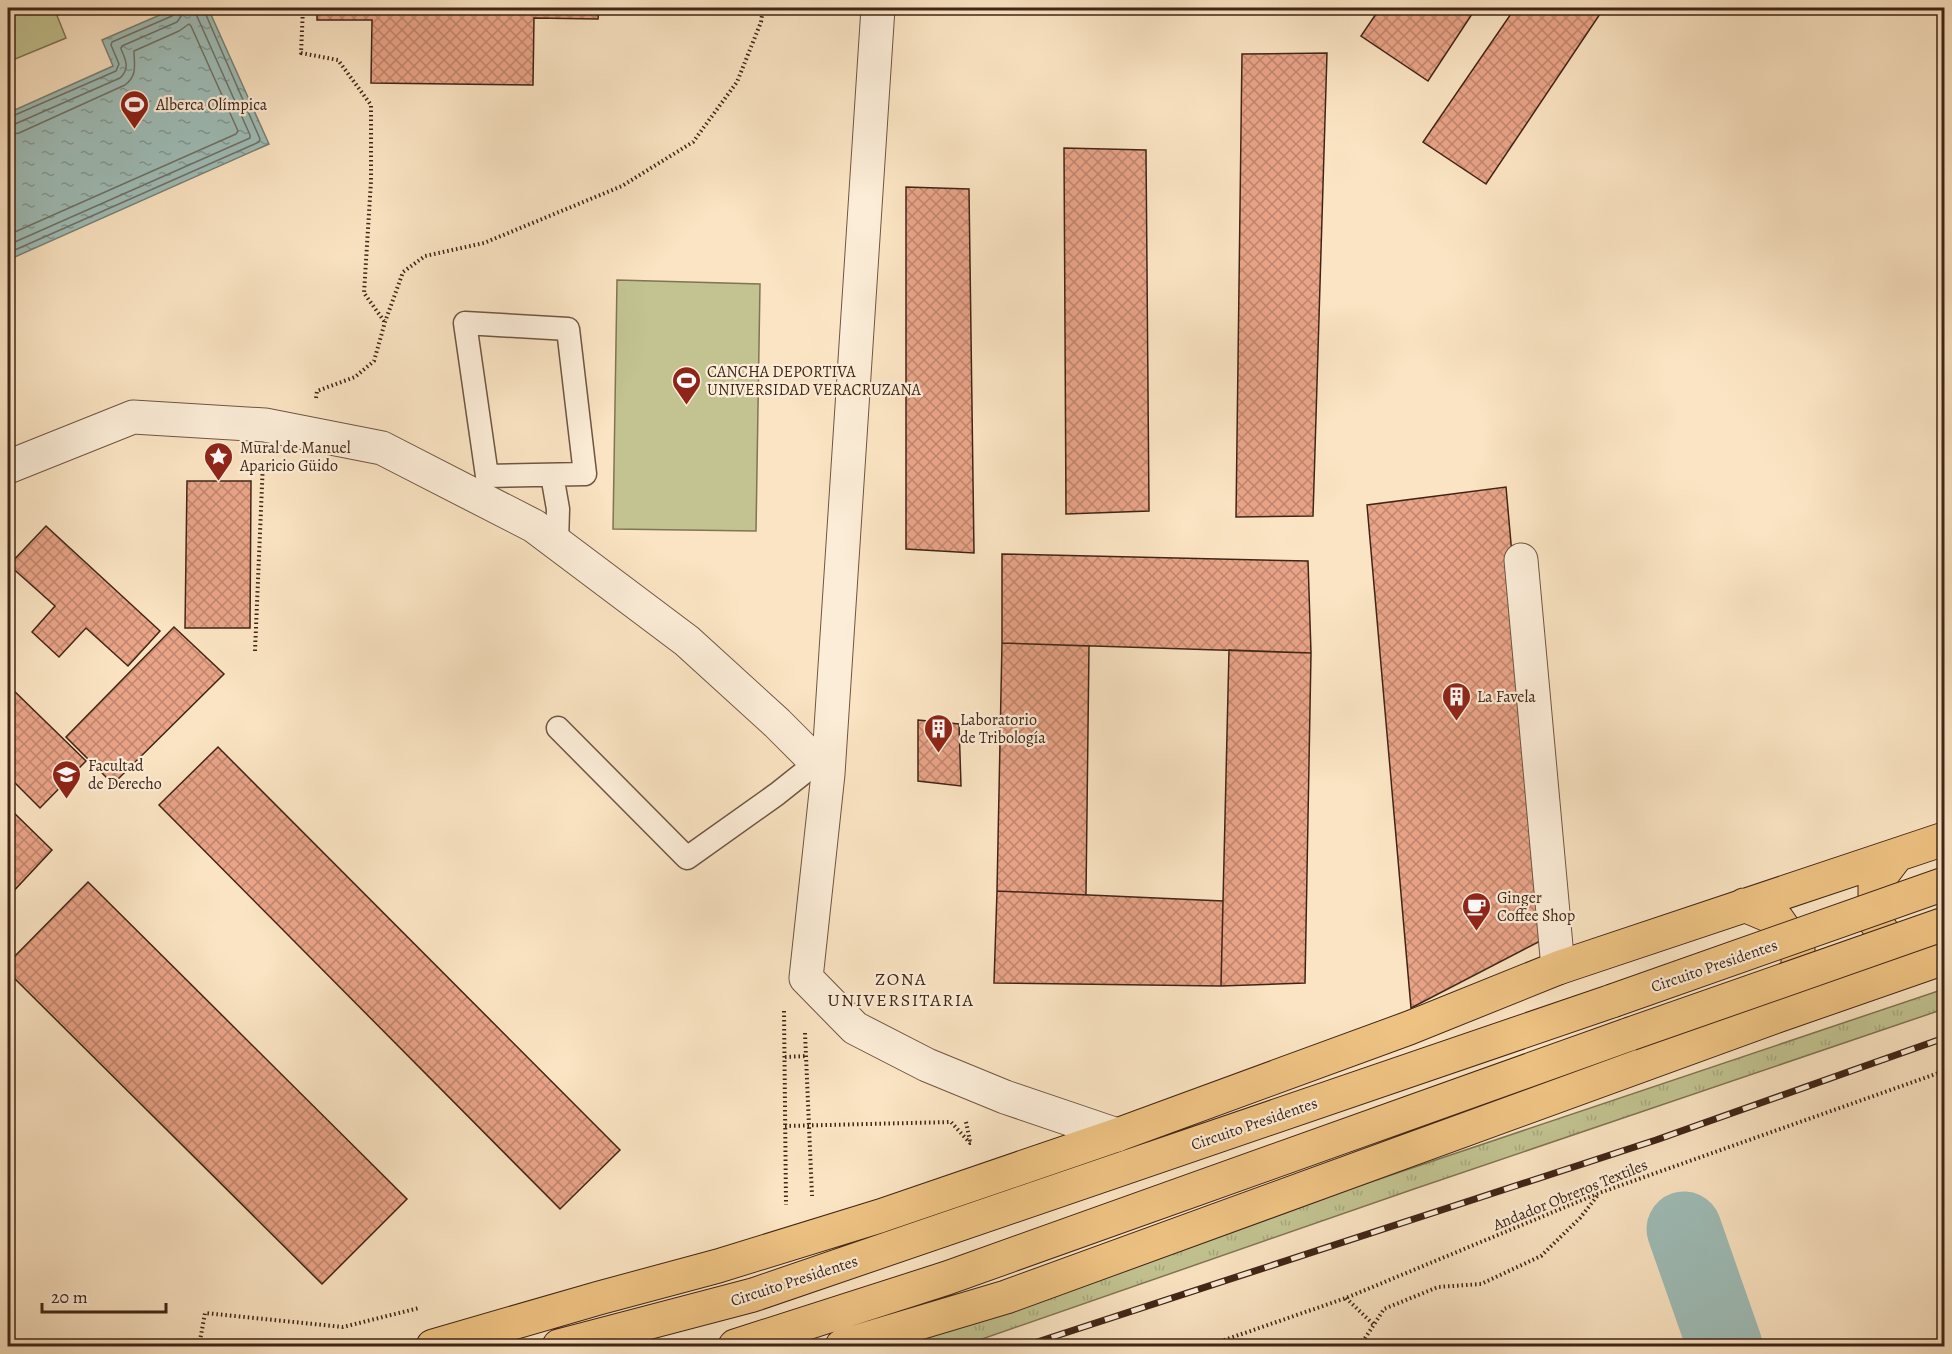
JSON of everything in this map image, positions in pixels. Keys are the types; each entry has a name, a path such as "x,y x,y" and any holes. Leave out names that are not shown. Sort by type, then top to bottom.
{"main road":[{"path":"433,1347 718,1266 880,1216 1117,1135 1408,1028 1558,968 1944,839"},
{"path":"1897,855 1875,884 1875,921 1896,951 1938,961"},
{"name":"Circuito Presidentes","path":"559,1347 764,1291 1944,885"},
{"path":"1744,905 1777,919 1798,950 1798,986 1777,1016"},
{"path":"735,1347 947,1278 1944,924"},
{"path":"842,1347 1006,1297 1777,1016 1938,961"}],"street":[{"path":"878,8 806,978 855,1028 927,1065 1005,1097 1117,1135"},
{"path":"8,466 133,417 265,425 382,448 534,526 687,641 777,723 822,769"},
{"path":"1521,560 1558,968"}],"lane":[{"path":"465,323 567,328 585,474 552,475 487,476 465,323"},
{"path":"552,475 558,509 557,543"},
{"path":"558,728 687,858 777,794 822,769"}],"path":[{"path":"303,8 301,53 338,60 371,105 371,181 364,293 385,322"},
{"path":"310,434 317,391 355,377 374,361 403,272 425,256 484,243 622,186 693,142 737,82 760,22 763,8"},
{"path":"255,651 265,425"},
{"path":"784,1010 786,1215"},
{"path":"805,1026 811,1124 813,1236"},
{"path":"785,1057 807,1056"},
{"name":"Andador Obreros Textiles","path":"1207,1347 1346,1298 1599,1193 1944,1071"},
{"path":"785,1126 951,1122"},
{"path":"1360,1347 1384,1309 1438,1287 1481,1284 1541,1256 1580,1218 1599,1193"},
{"path":"1346,1298 1374,1325"},
{"path":"199,1347 205,1314 344,1327 423,1307"}],"green space":[{"path":"8,8 54,8 66,38 8,62"},
{"name":"CANCHA DEPORTIVA UNIVERSIDAD VERACRUZANA","path":"617,280 760,284 756,531 613,529"},
{"path":"1944,989 1944,1009 962,1346 883,1346"}],"water":[{"name":"Alberca Olímpica","path":"176,8 208,8 269,144 8,260 8,113 113,66 102,40"}],"building":[{"path":"317,8 599,8 598,19 534,18 533,85 371,83 372,20 317,20"},
{"path":"1380,8 1476,8 1428,81 1361,36"},
{"path":"1515,8 1604,8 1486,184 1423,142"},
{"path":"1327,53 1313,516 1236,517 1242,54"},
{"path":"1064,148 1146,150 1149,511 1066,514"},
{"path":"906,187 969,189 974,553 906,549"},
{"path":"187,481 251,481 250,628 185,628"},
{"name":"La Favela","path":"1506,487 1546,938 1411,1008 1367,505"},
{"path":"46,526 160,631 128,666 86,628 59,657 32,632 55,606 9,565"},
{"path":"1002,554 1308,561 1311,653 1002,643"},
{"path":"8,612 12,628 8,642"},
{"path":"174,627 224,674 113,784 66,737"},
{"path":"1002,643 1089,646 1086,895 997,891"},
{"path":"1229,650 1311,653 1305,983 1221,986"},
{"path":"8,685 86,761 40,808 8,776"},
{"name":"Laboratorio de Tribología","path":"918,720 959,724 961,786 918,781"},
{"path":"218,747 620,1150 560,1209 159,805"},
{"path":"8,807 52,850 8,897"},
{"path":"88,882 407,1199 322,1284 8,972 8,963"},
{"path":"997,891 1223,901 1221,986 994,983"}],"waterway":[{"path":"1684,1229 1725,1346"}],"railway":[{"path":"1025,1346 1656,1140 1944,1038"}],"place":[{"name":"Alberca Olímpica","path":"135,130"},
{"name":"CANCHA DEPORTIVA UNIVERSIDAD VERACRUZANA","path":"686,406"},
{"name":"Mural de Manuel Aparicio Güido","path":"219,482"},
{"name":"La Favela","path":"1456,722"},
{"name":"Laboratorio de Tribología","path":"939,754"},
{"name":"Facultad de Derecho","path":"67,800"},
{"name":"Ginger Coffee Shop","path":"1476,932"}],"district":[{"name":"ZONA UNIVERSITARIA","path":"901,989"}]}
